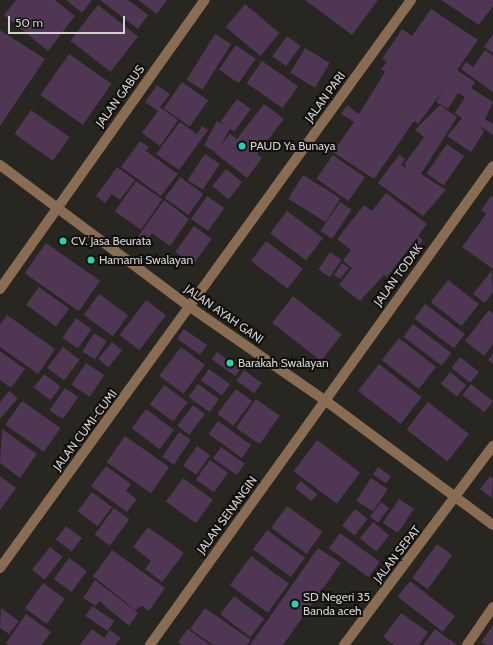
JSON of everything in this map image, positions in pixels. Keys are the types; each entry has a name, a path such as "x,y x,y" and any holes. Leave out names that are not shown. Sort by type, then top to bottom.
{"street":[{"name":"JALAN GABUS","path":"0,289 205,0"},
{"name":"JALAN PARI","path":"190,307 411,0"},
{"name":"JALAN AYAH GANI","path":"0,165 190,307 326,401 493,525"},
{"name":"JALAN TODAK","path":"326,401 493,166"},
{"name":"JALAN CUMI-CUMI","path":"0,568 190,307"},
{"name":"JALAN SENANGIN","path":"150,645 326,401"},
{"name":"JALAN SEPAT","path":"344,645 456,499 493,446"},
{"path":"467,645 493,607"}],"building":[{"path":"16,0 55,0 75,16 48,51 4,15"},
{"path":"66,0 92,0 82,13"},
{"path":"100,0 128,0 148,15 138,29"},
{"path":"138,0 167,0 157,14"},
{"path":"305,0 378,0 352,35"},
{"path":"441,0 493,0 493,6 479,25"},
{"path":"245,4 279,33 260,56 226,27"},
{"path":"98,5 138,36 110,72 70,40"},
{"path":"431,9 478,40 457,70 475,82 471,88 493,102 485,119 493,124 493,135 480,126 484,132 471,152 447,136 462,118 455,113 465,97 458,93 448,109 436,102 444,89 418,124 414,121 374,179 333,152 354,122 341,114 347,105 359,114 385,72 381,69 387,62 382,59 402,29 412,36"},
{"path":"0,30 45,59 0,126"},
{"path":"215,34 231,44 202,90 186,80"},
{"path":"493,34 493,53 484,47"},
{"path":"287,36 301,46 286,66 272,56"},
{"path":"236,45 256,59 238,83 219,70"},
{"path":"305,48 330,63 315,88 290,73"},
{"path":"485,50 493,56 493,92 461,69 466,62 473,67"},
{"path":"69,54 112,84 83,125 40,95"},
{"path":"262,61 298,86 283,108 247,83"},
{"path":"182,82 208,100 190,127 164,108"},
{"path":"157,85 170,94 160,107 178,120 160,146 142,133 158,111 145,102"},
{"path":"237,99 251,109 234,132 221,122"},
{"name":"PAUD Ya Bunaya","path":"264,104 284,119 257,154 262,158 247,178 215,153 230,134 237,139"},
{"path":"440,105 457,117 421,174 446,190 423,216 378,183 399,155 405,159 401,165 406,168 405,163 424,137 415,130"},
{"path":"31,110 70,137 53,161 14,134"},
{"path":"217,121 230,128 217,153 204,146"},
{"path":"180,122 197,134 202,126 208,130 179,170 156,154"},
{"path":"140,141 149,147 146,151 178,174 161,196 121,167"},
{"path":"447,144 464,156 444,186 426,173"},
{"path":"205,154 220,164 203,190 188,180"},
{"path":"333,155 365,177 348,201 316,179"},
{"path":"117,167 135,180 120,200 112,194 105,203 96,196"},
{"path":"226,169 242,182 228,199 212,186"},
{"path":"303,175 340,198 325,222 288,199"},
{"path":"180,177 203,194 188,215 165,198"},
{"path":"136,181 162,199 141,230 115,211"},
{"path":"386,193 427,224 418,236 423,240 413,252 409,248 387,277 384,275 360,301 339,285 352,268 343,261 351,250 337,239 364,205 372,211"},
{"path":"207,196 224,208 208,231 191,219"},
{"path":"491,196 493,197 493,269 462,247 486,214 481,210"},
{"path":"164,200 189,219 170,246 152,233 145,244 137,238"},
{"path":"340,202 352,210 332,239 320,231"},
{"path":"287,211 323,238 306,260 270,233"},
{"path":"194,226 212,239 193,265 175,252"},
{"path":"266,241 303,269 288,289 251,261"},
{"path":"46,243 100,281 79,311 25,273"},
{"path":"330,252 342,260 330,277 318,269"},
{"path":"342,263 349,268 340,279 334,275"},
{"path":"492,270 493,292 485,303 473,294"},
{"path":"448,280 479,304 461,326 431,302"},
{"path":"39,287 69,309 56,327 26,305"},
{"path":"99,294 128,315 113,336 84,315"},
{"path":"293,296 342,334 321,361 272,323"},
{"path":"146,300 166,315 139,350 120,335"},
{"path":"425,304 465,334 454,348 414,318"},
{"path":"489,310 493,313 493,344 484,356 465,341"},
{"path":"7,315 55,349 38,374 0,347 0,325"},
{"path":"76,318 92,329 78,349 62,338"},
{"path":"413,324 451,353 442,366 403,337"},
{"path":"184,329 207,345 200,355 177,339"},
{"path":"94,333 107,341 95,360 82,352"},
{"path":"399,338 436,367 419,389 382,360"},
{"path":"112,342 122,350 108,367 98,359"},
{"path":"63,347 80,360 64,380 47,368"},
{"path":"181,347 205,365 183,394 159,376"},
{"path":"0,351 25,369 11,388 0,380"},
{"path":"217,352 240,369 235,376 212,359"},
{"path":"493,353 493,364 488,360"},
{"path":"460,357 479,372 470,383 451,368"},
{"path":"86,363 104,375 90,397 71,385"},
{"path":"379,364 422,397 401,424 358,391"},
{"path":"209,369 230,384 222,396 201,380"},
{"path":"244,370 262,383 254,393 236,381"},
{"path":"450,372 466,385 457,397 441,384"},
{"path":"44,374 61,387 51,400 34,388"},
{"path":"198,384 219,399 210,412 189,397"},
{"path":"471,384 493,401 484,412 462,395"},
{"path":"164,385 187,402 173,421 150,404"},
{"path":"65,388 78,397 63,419 50,410"},
{"path":"236,389 252,401 233,426 217,414"},
{"path":"9,391 18,398 0,419 0,402"},
{"path":"256,399 280,416 260,444 236,428"},
{"path":"22,401 61,428 44,452 5,425"},
{"path":"428,402 469,434 447,462 406,430"},
{"path":"193,405 205,414 189,435 177,426"},
{"path":"146,409 174,430 160,449 132,428"},
{"path":"218,421 251,445 242,458 209,434"},
{"path":"2,429 37,454 20,478 0,463"},
{"path":"179,432 191,440 174,465 162,457"},
{"path":"125,436 169,467 151,493 107,462"},
{"path":"317,440 360,472 337,504 294,471"},
{"path":"197,446 210,455 196,475 183,466"},
{"path":"221,447 245,464 237,475 213,458"},
{"path":"210,460 228,473 214,492 196,479"},
{"path":"106,466 131,484 126,491 137,499 127,512 91,486"},
{"path":"378,467 391,476 386,484 373,474"},
{"path":"0,476 16,488 0,510"},
{"path":"490,476 493,478 492,498 480,489"},
{"path":"183,478 213,500 196,523 166,501"},
{"path":"371,478 388,489 373,512 356,501"},
{"path":"301,481 317,494 312,501 295,488"},
{"path":"92,492 112,507 98,526 78,511"},
{"path":"399,499 414,509 398,533 383,523"},
{"path":"381,502 389,508 378,522 370,516"},
{"path":"287,506 323,532 307,554 271,528"},
{"path":"114,508 129,519 110,546 95,535"},
{"path":"355,509 368,519 355,535 342,526"},
{"path":"373,522 389,535 376,552 360,538"},
{"path":"66,526 82,538 72,552 56,540"},
{"path":"148,527 184,553 162,582 145,569 151,561 133,547"},
{"path":"267,530 305,558 291,577 253,549"},
{"path":"340,533 380,562 368,577 329,548"},
{"path":"437,544 452,555 428,589 412,578"},
{"path":"50,547 63,557 45,580 32,570"},
{"name":"SD Negeri 35 Banda aceh","path":"318,548 341,563 283,645 250,645"},
{"path":"112,550 165,588 149,611 142,606 135,610 93,576"},
{"path":"251,556 289,584 268,613 230,585"},
{"path":"69,558 87,571 72,592 54,579"},
{"path":"95,580 138,613 129,626 99,601 96,606 83,598"},
{"path":"410,581 455,616 443,632 398,597"},
{"path":"43,583 65,599 47,624 25,608"},
{"path":"234,596 264,619 251,637 220,614"},
{"path":"92,606 114,621 108,631 85,616"},
{"path":"1,608 19,621 9,634 0,628"},
{"path":"205,608 251,640 247,645 213,645 190,629"},
{"path":"401,613 428,632 419,645 394,645 383,637"},
{"path":"26,614 51,632 42,645 8,645 6,643"},
{"path":"493,625 493,645 486,645 481,642"},
{"path":"92,629 104,638 110,630 121,638 115,645 80,645"},
{"path":"188,629 210,645 182,645 178,642"},
{"path":"435,629 457,645 423,645"}],"place":[{"name":"PAUD Ya Bunaya","path":"242,146"},
{"name":"CV. Jasa Beurata","path":"63,241"},
{"name":"Hamami Swalayan","path":"91,260"},
{"name":"Barakah Swalayan","path":"230,363"},
{"name":"SD Negeri 35 Banda aceh","path":"295,604"}]}
